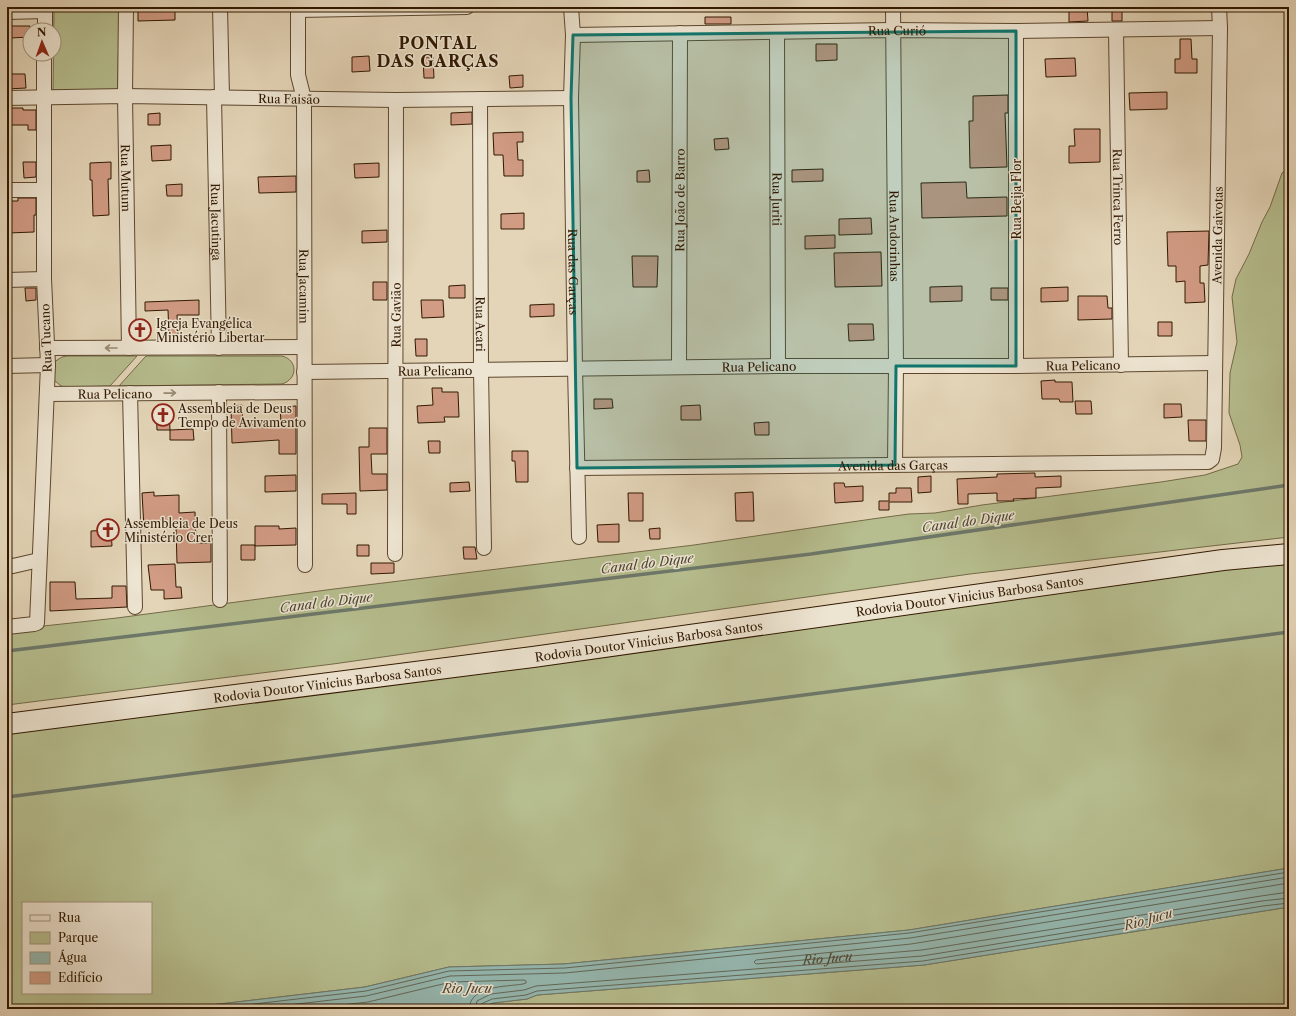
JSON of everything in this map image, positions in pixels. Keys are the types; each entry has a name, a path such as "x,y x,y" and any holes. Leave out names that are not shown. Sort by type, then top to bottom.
{"main road":[{"name":"Rodovia Doutor Vinícius Barbosa Santos","path":"7,724 533,657 1223,560 1289,554"}],"street":[{"name":"Rua Mutum","path":"126,7 125,96 129,348"},
{"name":"Rua Jacutinga","path":"219,348 218,97 220,7"},
{"path":"298,9 467,7"},
{"name":"Rua das Garças","path":"571,7 573,35 571,98 574,368 579,537"},
{"name":"Rua Andorinhas","path":"893,7 896,366 895,465"},
{"name":"Avenida Gaivotas","path":"1208,462 1212,459 1214,448 1220,28 1219,7"},
{"path":"7,12 45,9 45,22"},
{"name":"Rua Jacamim","path":"298,9 298,75 304,98 304,565"},
{"name":"Rua Curió","path":"573,35 892,30 1016,31 1220,28"},
{"name":"Rua Trinca Ferro","path":"1116,30 1121,365"},
{"name":"Rua Beija Flor","path":"1016,31 1016,366"},
{"name":"Rua Juriti","path":"777,32 778,366"},
{"name":"Rua João de Barro","path":"679,368 680,33"},
{"name":"Rua Tucano","path":"7,627 37,623 48,365 44,280 44,62"},
{"name":"Rua Faisão","path":"7,98 125,96 396,100 571,98"},
{"name":"Rua Acari","path":"480,99 481,370 484,548"},
{"name":"Rua Gavião","path":"395,554 396,100"},
{"path":"7,190 44,190"},
{"path":"7,280 44,280"},
{"path":"47,348 304,347"},
{"name":"Rua Pelicano","path":"304,372 778,366 1214,364"},
{"path":"7,366 48,365"},
{"path":"219,392 220,600"},
{"name":"Rua Pelicano","path":"47,394 304,392"},
{"path":"130,393 135,607"},
{"name":"Avenida das Garças","path":"577,468 1208,462"},
{"path":"7,565 13,566 39,560"}],"highlighted area":[{"path":"1016,31 1016,366 896,366 895,465 577,468 571,98 573,35"}],"green space":[{"path":"54,7 119,7 118,92 53,92 53,62 62,62 62,22 54,22"},
{"path":"1289,168 1289,537 970,574 333,664 7,705 7,630 117,618 334,589 694,545 909,514 935,513 982,505 1205,475 1238,464 1242,457 1240,445 1229,413 1230,373 1237,342 1232,297 1236,279 1270,207 1282,173"},
{"path":"67,356 137,356 110,386 66,387 61,386 54,380 54,362"},
{"path":"146,356 282,356 291,361 294,370 291,378 282,384 119,386"},
{"path":"1289,557 1289,868 909,930 564,964 449,967 365,987 177,1009 7,1009 7,724"},
{"path":"1289,907 1289,1009 479,1009 493,1003 527,999 537,995 924,965"}],"water":[{"name":"Rio Jucu","path":"1289,868 1289,907 924,965 537,995 527,999 493,1003 479,1009 177,1009 365,987 449,967 564,964 909,930"}],"building":[{"path":"175,7 175,20 138,21 138,8"},
{"path":"1069,7 1087,7 1088,21 1069,22"},
{"path":"1112,7 1122,7 1122,21 1112,21"},
{"path":"705,17 731,17 731,24 705,24"},
{"path":"10,26 22,26 22,37 10,38"},
{"path":"1180,39 1191,39 1192,59 1197,59 1197,73 1175,73 1175,59 1180,59"},
{"path":"816,44 837,44 837,60 816,61"},
{"path":"369,56 370,71 352,72 352,57"},
{"path":"423,57 433,57 434,78 424,78"},
{"path":"1075,58 1076,76 1046,77 1045,59"},
{"path":"7,74 25,74 26,88 7,89"},
{"path":"523,75 523,87 510,88 509,76"},
{"path":"1167,92 1167,109 1130,110 1129,93"},
{"path":"1008,95 1008,113 1005,113 1007,167 970,168 969,121 973,121 973,96"},
{"path":"7,108 36,110 36,130 28,130 28,125 7,125"},
{"path":"472,112 472,124 451,125 451,113"},
{"path":"160,113 160,125 148,125 148,114"},
{"path":"1074,129 1100,129 1100,162 1069,163 1069,146 1075,146"},
{"path":"523,132 523,142 517,142 518,160 523,160 523,176 504,176 503,155 494,155 493,133"},
{"path":"728,138 729,149 715,150 714,139"},
{"path":"171,145 171,160 152,161 151,146"},
{"path":"23,162 36,162 36,177 24,178"},
{"path":"111,162 111,179 108,179 109,215 93,216 90,163"},
{"path":"379,163 379,177 355,178 354,164"},
{"path":"823,169 823,181 792,182 792,170"},
{"path":"649,170 650,182 637,182 637,171"},
{"path":"296,176 296,192 259,193 258,177"},
{"path":"966,182 967,198 1007,197 1007,216 922,218 921,183"},
{"path":"182,184 182,196 167,196 166,185"},
{"path":"18,198 36,198 34,232 8,233 7,201 18,201"},
{"path":"524,213 524,229 501,229 501,214"},
{"path":"871,218 872,234 839,235 839,219"},
{"path":"387,230 387,242 362,243 362,231"},
{"path":"1209,231 1208,265 1200,266 1200,283 1204,283 1205,302 1185,303 1185,281 1176,282 1176,266 1168,266 1167,232"},
{"path":"835,235 835,248 805,249 805,236"},
{"path":"881,252 882,286 835,287 834,253"},
{"path":"632,256 658,256 657,287 633,287"},
{"path":"373,282 387,282 387,300 373,300"},
{"path":"465,285 465,298 449,298 449,286"},
{"path":"962,286 962,301 930,302 930,287"},
{"path":"1068,287 1068,301 1041,302 1041,288"},
{"path":"25,288 36,288 36,300 26,301"},
{"path":"991,288 1008,288 1008,300 991,300"},
{"path":"1078,296 1107,296 1108,308 1112,308 1112,319 1078,320"},
{"path":"199,300 199,315 177,315 178,335 169,335 168,310 145,311 145,302"},
{"path":"421,300 443,300 444,317 422,318"},
{"path":"554,304 554,316 530,317 530,305"},
{"path":"1158,322 1172,322 1172,336 1158,336"},
{"path":"848,324 873,324 874,340 849,341"},
{"path":"415,339 427,339 427,356 416,356"},
{"path":"1055,380 1055,382 1072,382 1073,402 1060,402 1059,399 1042,399 1041,381"},
{"path":"432,388 442,388 442,392 458,392 459,417 444,417 445,422 418,423 417,406 433,405"},
{"path":"594,399 612,399 613,408 594,409"},
{"path":"1075,401 1091,401 1092,414 1076,414"},
{"path":"1164,404 1181,404 1182,417 1164,418"},
{"path":"242,405 243,425 281,423 280,407 296,406 296,454 279,454 279,440 232,443 231,406"},
{"path":"700,405 701,420 681,420 681,406"},
{"path":"156,407 169,407 170,430 157,430"},
{"path":"1188,420 1206,420 1206,441 1189,441"},
{"path":"769,422 769,435 755,435 754,423"},
{"path":"369,428 387,428 387,454 371,454 372,474 387,474 387,490 360,491 359,447 369,447"},
{"path":"193,429 194,440 170,440 170,430"},
{"path":"428,441 440,441 440,453 429,453"},
{"path":"512,451 528,451 528,482 516,482 515,461 512,461"},
{"path":"1035,473 1035,477 1061,476 1061,487 1036,488 1036,498 1013,499 1014,501 997,501 997,493 968,494 968,504 958,504 957,479 997,477 997,474"},
{"path":"296,475 296,491 265,492 265,476"},
{"path":"931,476 931,492 918,493 918,477"},
{"path":"469,482 470,491 450,492 450,483"},
{"path":"834,483 844,483 845,487 863,486 863,501 835,503"},
{"path":"896,488 911,488 912,502 889,502 889,510 879,510 879,501 889,501 889,493 896,493"},
{"path":"154,492 154,496 179,495 179,513 195,512 196,543 211,543 211,562 177,563 176,528 144,528 142,493"},
{"path":"753,492 754,521 736,521 735,493"},
{"path":"356,493 356,514 347,514 347,504 322,504 322,494"},
{"path":"628,493 643,493 643,521 629,521"},
{"path":"619,524 619,542 598,542 597,525"},
{"path":"255,526 279,526 279,529 296,528 296,545 255,546"},
{"path":"660,528 660,539 650,539 649,529"},
{"path":"111,530 112,546 91,547 91,531"},
{"path":"241,545 255,545 255,560 241,560"},
{"path":"357,545 369,545 369,556 357,556"},
{"path":"463,547 475,547 477,559 464,559"},
{"path":"371,563 394,563 394,573 371,574"},
{"path":"175,564 176,587 181,587 182,598 164,599 164,590 151,590 148,565"},
{"path":"50,582 75,582 76,599 112,598 112,586 126,586 127,607 50,611"}],"waterway":[{"name":"Canal do Dique","path":"7,651 811,554 1289,485"},
{"path":"7,797 1289,632"}],"place":[{"name":"Igreja Evangélica Ministério Libertar","path":"140,330"},
{"name":"Assembleia de Deus Tempo de Avivamento","path":"163,415"},
{"name":"Assembleia de Deus Ministério Crer","path":"108,530"}],"district":[{"name":"PONTAL DAS GARÇAS","path":"438,52"}]}
